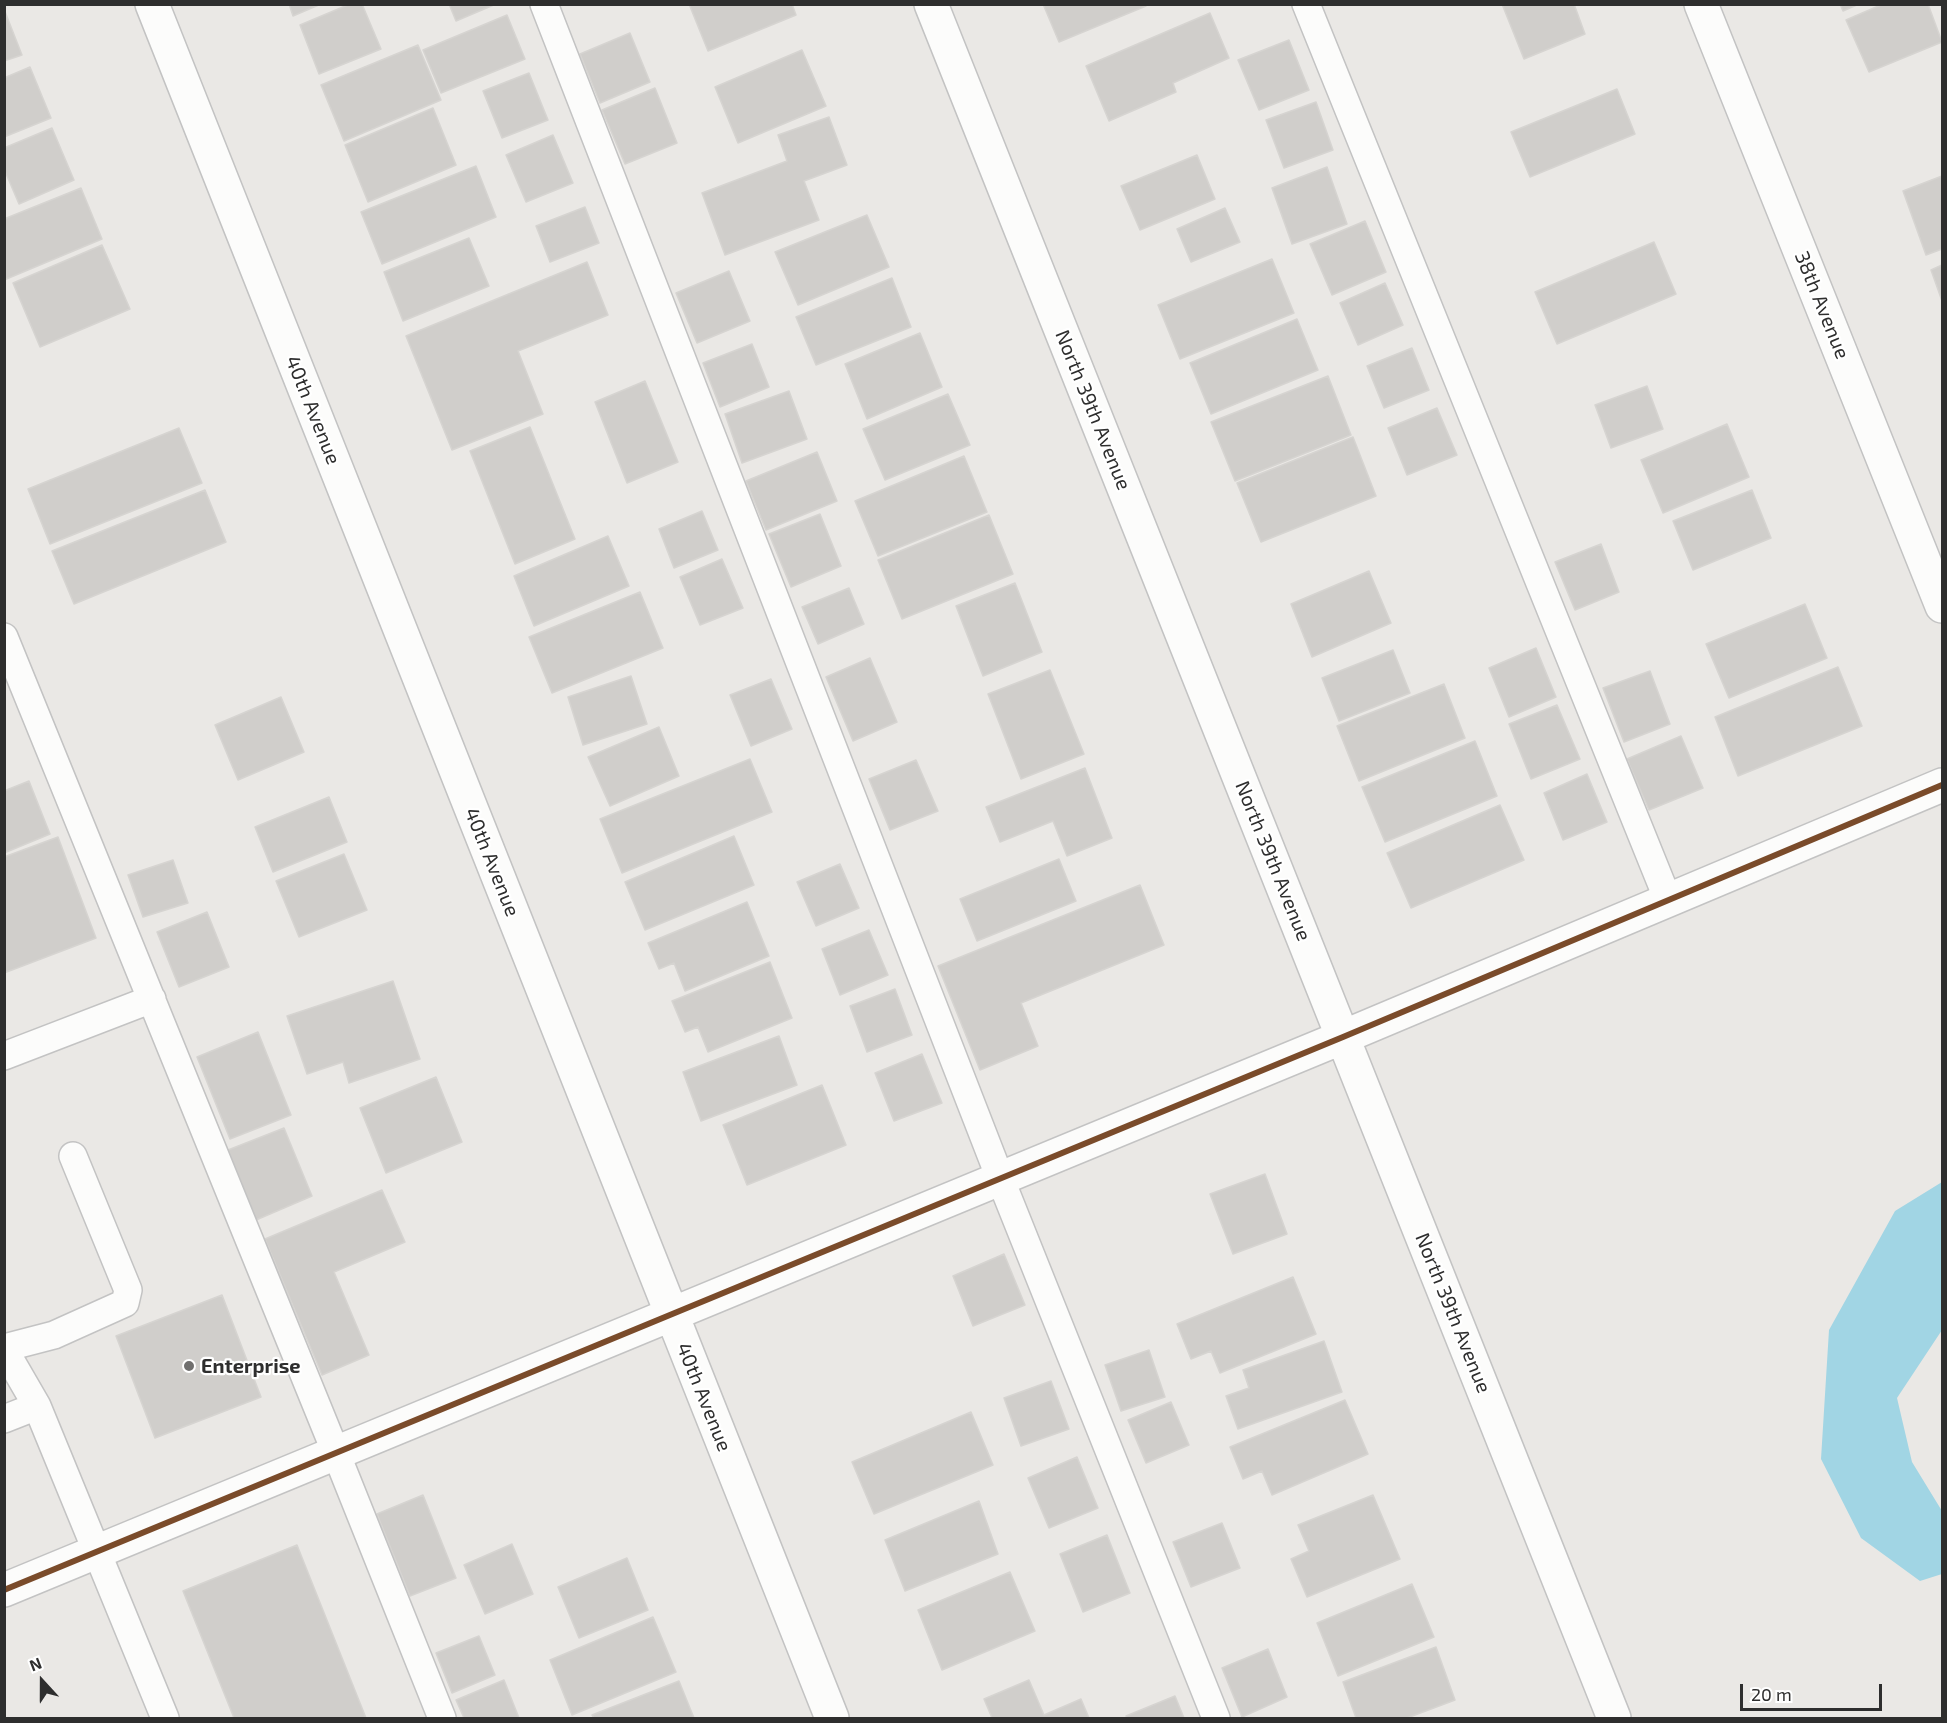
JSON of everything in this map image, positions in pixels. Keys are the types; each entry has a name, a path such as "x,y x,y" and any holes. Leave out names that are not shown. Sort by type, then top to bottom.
{"street":[{"name":"40th Avenue","path":"152,4 832,1719"},
{"name":"North 39th Avenue","path":"931,4 1614,1719"},
{"name":"38th Avenue","path":"1701,4 1942,606"},
{"path":"4,1590 1000,1179 1942,786"}],"lane":[{"path":"544,4 1000,1179 1216,1719"},
{"path":"1306,4 1668,900"},
{"path":"4,637 442,1719"},
{"path":"4,1056 152,999"},
{"path":"73,1156 128,1290 125,1303 54,1335 4,1348 38,1406 165,1719"},
{"path":"4,1419 38,1406"}],"water":[{"path":"1942,1182 1942,1330 1897,1398 1912,1462 1942,1511 1942,1574 1920,1581 1861,1538 1821,1459 1829,1330 1895,1211"}],"building":[{"path":"289,4 321,4 293,16"},
{"path":"350,4 362,4 381,49 319,74 300,25"},
{"path":"449,4 496,4 456,21"},
{"path":"689,4 792,4 796,15 708,51"},
{"path":"1043,4 1146,4 1146,6 1059,42"},
{"path":"1502,4 1574,4 1585,34 1524,59"},
{"path":"1840,4 1859,4 1843,11"},
{"path":"1883,4 1928,4 1942,42 1869,72 1846,20"},
{"path":"4,9 22,55 4,61"},
{"path":"1210,13 1229,58 1173,83 1176,92 1109,121 1086,66"},
{"path":"507,15 525,59 441,93 423,50"},
{"path":"630,33 650,82 600,103 580,54"},
{"path":"1289,40 1309,90 1259,110 1238,60"},
{"path":"418,45 441,100 344,141 321,85"},
{"path":"802,50 826,106 738,143 715,87"},
{"path":"30,67 51,118 4,137 4,78"},
{"path":"529,73 548,120 502,138 483,91"},
{"path":"655,88 677,143 625,164 602,110"},
{"path":"1617,89 1635,134 1530,177 1511,132"},
{"path":"1316,102 1333,150 1284,168 1266,120"},
{"path":"433,108 456,165 368,202 345,145"},
{"path":"829,117 847,165 804,181 819,220 725,255 702,193 787,161 778,135"},
{"path":"52,128 74,180 19,204 4,169 4,148"},
{"path":"553,135 573,183 526,202 506,155"},
{"path":"1197,155 1215,199 1140,230 1121,186"},
{"path":"476,166 496,217 382,264 361,212"},
{"path":"1327,167 1347,224 1292,244 1272,188"},
{"path":"1942,176 1942,249 1926,255 1903,191"},
{"path":"81,188 102,239 4,280 4,219"},
{"path":"585,207 599,243 550,262 536,226"},
{"path":"1225,208 1240,242 1191,262 1177,229"},
{"path":"867,215 889,267 798,305 775,252"},
{"path":"1365,221 1386,272 1332,295 1310,244"},
{"path":"469,238 489,286 403,321 384,272"},
{"path":"1654,242 1676,294 1557,344 1535,292"},
{"path":"102,245 130,309 40,347 13,283"},
{"path":"1272,259 1294,313 1180,359 1158,305"},
{"path":"587,262 608,315 518,351 543,414 452,450 406,336"},
{"path":"1942,265 1942,301 1931,270"},
{"path":"729,271 750,321 697,343 676,293"},
{"path":"892,278 911,327 816,365 796,317"},
{"path":"1385,283 1403,325 1358,345 1340,303"},
{"path":"1297,319 1318,370 1211,414 1190,363"},
{"path":"920,333 942,387 867,419 845,364"},
{"path":"752,344 769,387 720,407 703,363"},
{"path":"1412,348 1429,390 1384,408 1367,366"},
{"path":"1328,376 1351,435 1235,481 1211,422"},
{"path":"645,381 678,462 627,483 595,402"},
{"path":"1647,386 1663,429 1611,448 1595,405"},
{"path":"789,391 807,439 742,463 725,414"},
{"path":"948,394 970,445 885,480 863,429"},
{"path":"1437,408 1457,455 1407,475 1388,428"},
{"path":"1727,424 1749,477 1663,513 1641,460"},
{"path":"530,427 575,539 515,564 470,451"},
{"path":"179,428 202,483 50,544 28,489"},
{"path":"1353,437 1376,496 1261,542 1237,483"},
{"path":"817,452 837,501 766,530 746,481"},
{"path":"964,456 987,512 878,556 855,501"},
{"path":"205,490 226,542 74,604 52,551"},
{"path":"1752,490 1771,538 1693,570 1673,521"},
{"path":"702,511 718,550 674,568 659,529"},
{"path":"820,514 841,566 791,587 769,534"},
{"path":"989,515 1013,574 902,619 878,560"},
{"path":"608,536 629,586 534,626 514,576"},
{"path":"1601,544 1619,592 1575,610 1555,562"},
{"path":"722,559 743,608 700,625 680,577"},
{"path":"1369,571 1391,623 1312,657 1291,604"},
{"path":"1015,583 1042,652 983,676 956,606"},
{"path":"849,588 864,624 818,644 802,607"},
{"path":"640,592 663,648 552,693 529,637"},
{"path":"1805,604 1827,658 1729,698 1706,644"},
{"path":"1536,648 1556,697 1509,717 1489,668"},
{"path":"1393,650 1410,693 1339,721 1322,678"},
{"path":"870,658 897,722 853,741 826,677"},
{"path":"1838,667 1862,726 1738,776 1715,717"},
{"path":"1050,670 1084,754 1021,779 988,694"},
{"path":"1650,671 1670,724 1624,742 1603,688"},
{"path":"631,676 647,724 583,745 568,697"},
{"path":"771,679 792,729 751,746 730,695"},
{"path":"1444,684 1465,738 1359,781 1337,726"},
{"path":"281,697 304,752 238,780 215,725"},
{"path":"1557,705 1580,759 1531,779 1509,724"},
{"path":"659,727 679,776 610,806 588,757"},
{"path":"1681,736 1703,788 1649,810 1627,759"},
{"path":"1475,741 1497,796 1385,842 1362,787"},
{"path":"750,759 772,812 622,873 600,819"},
{"path":"916,760 938,811 890,830 869,779"},
{"path":"1085,768 1112,838 1067,856 1053,821 1000,842 986,807"},
{"path":"1587,774 1607,822 1563,840 1544,793"},
{"path":"29,781 50,834 4,853 4,791"},
{"path":"329,797 347,842 273,872 255,827"},
{"path":"1500,805 1524,860 1411,908 1387,853"},
{"path":"734,836 754,885 645,930 625,882"},
{"path":"58,837 96,938 4,973 4,857"},
{"path":"344,854 367,910 299,937 276,881"},
{"path":"1059,859 1076,901 977,941 960,899"},
{"path":"173,860 188,903 143,917 128,875"},
{"path":"840,864 859,908 816,926 797,882"},
{"path":"1140,885 1164,945 1021,1003 1038,1046 980,1070 938,966"},
{"path":"747,902 769,956 685,991 674,963 659,969 648,943"},
{"path":"207,912 229,967 179,987 157,932"},
{"path":"869,930 888,975 840,995 822,949"},
{"path":"770,962 792,1018 708,1052 698,1027 685,1032 672,1001"},
{"path":"393,981 420,1059 349,1083 343,1062 307,1074 287,1016"},
{"path":"895,989 912,1035 867,1052 850,1006"},
{"path":"258,1032 291,1115 230,1139 197,1057"},
{"path":"779,1036 797,1085 701,1121 683,1072"},
{"path":"922,1054 942,1103 894,1121 875,1073"},
{"path":"436,1077 462,1142 386,1173 360,1108"},
{"path":"822,1085 846,1145 747,1185 723,1125"},
{"path":"284,1128 312,1196 256,1220 228,1150"},
{"path":"1265,1174 1287,1234 1233,1254 1210,1194"},
{"path":"382,1190 405,1242 334,1272 369,1355 322,1375 265,1239"},
{"path":"1004,1254 1025,1305 973,1326 953,1276"},
{"path":"1293,1277 1316,1334 1220,1373 1211,1351 1191,1359 1177,1324"},
{"name":"Enterprise","path":"222,1295 261,1397 155,1438 116,1336"},
{"path":"1324,1341 1342,1392 1238,1429 1226,1396 1249,1388 1243,1370"},
{"path":"1149,1350 1165,1397 1121,1411 1105,1365"},
{"path":"1051,1381 1069,1429 1021,1446 1004,1398"},
{"path":"1345,1400 1368,1454 1272,1495 1262,1471 1243,1479 1230,1447"},
{"path":"1171,1402 1189,1445 1146,1463 1128,1420"},
{"path":"971,1412 993,1465 874,1514 852,1462"},
{"path":"1077,1457 1098,1508 1049,1528 1028,1478"},
{"path":"423,1495 456,1578 410,1596 377,1514"},
{"path":"1373,1495 1400,1559 1307,1597 1291,1559 1309,1551 1298,1525"},
{"path":"979,1501 998,1554 905,1591 885,1540"},
{"path":"1222,1523 1240,1568 1191,1587 1173,1542"},
{"path":"1107,1535 1130,1593 1083,1612 1060,1554"},
{"path":"512,1544 533,1594 485,1614 464,1565"},
{"path":"297,1545 366,1718 234,1718 183,1591"},
{"path":"627,1558 648,1610 579,1638 558,1587"},
{"path":"1010,1572 1035,1631 942,1670 918,1610"},
{"path":"1412,1584 1434,1637 1338,1676 1317,1623"},
{"path":"653,1617 676,1672 572,1715 550,1660"},
{"path":"479,1636 495,1675 452,1693 436,1653"},
{"path":"1436,1647 1455,1700 1407,1718 1356,1718 1343,1682"},
{"path":"1268,1649 1287,1697 1242,1717 1222,1668"},
{"path":"504,1680 519,1718 464,1718 456,1700"},
{"path":"1029,1680 1044,1715 1081,1699 1089,1718 992,1718 984,1699"},
{"path":"679,1681 694,1718 594,1718 592,1715"},
{"path":"1175,1696 1184,1718 1127,1718 1126,1716"}],"transit line":[{"path":"4,1590 1343,1037 1942,785"}],"place":[{"name":"Enterprise","path":"189,1366"}]}
